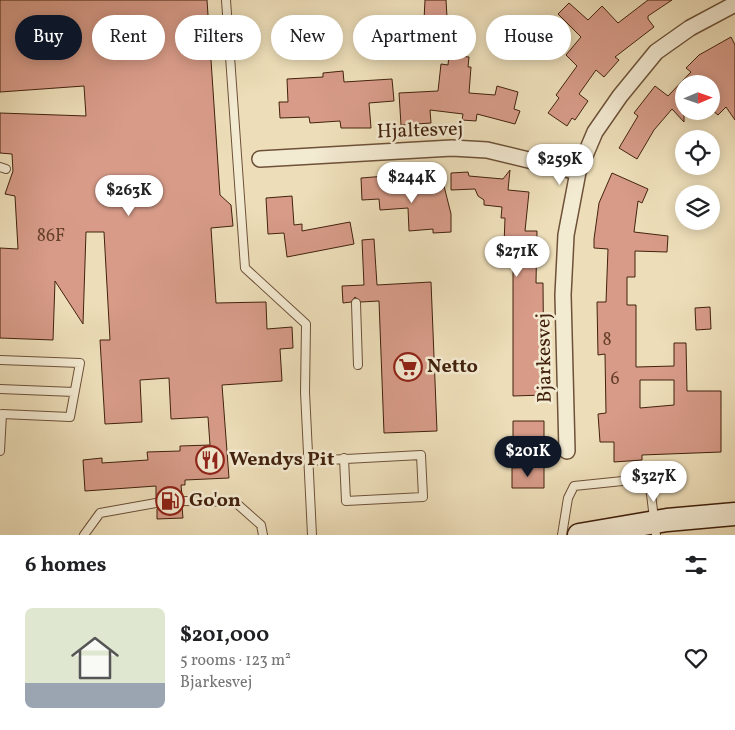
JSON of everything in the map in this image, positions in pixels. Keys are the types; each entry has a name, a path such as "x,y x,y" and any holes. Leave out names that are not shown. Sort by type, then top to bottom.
{"main road":[{"path":"579,535 656,528 735,514"}],"street":[{"name":"Bjarkesvej","path":"567,451 563,295 566,236 578,172 595,132 620,96 656,52 690,28 735,4"},
{"name":"Hjaltesvej","path":"260,159 452,148 487,150 578,172"}],"lane":[{"path":"226,0 246,268 306,324 305,392 312,535"},
{"path":"356,303 358,365"},
{"path":"0,360 80,363 70,417 2,414 0,451"},
{"path":"0,389 74,392"},
{"path":"308,461 344,458 422,455 423,497 346,501 344,458"},
{"path":"562,535 568,498 574,486 642,479 650,486 656,528"},
{"path":"182,501 235,502 261,525 263,535"},
{"path":"84,535 100,513 156,503"}],"building":[{"path":"0,0 207,0 208,15 175,15 175,60 211,60 220,195 231,205 233,226 211,228 216,303 266,302 267,329 292,327 293,348 280,349 282,381 222,385 229,478 185,480 185,485 181,485 182,495 176,500 177,504 182,507 183,518 157,519 157,509 162,502 156,498 156,486 85,491 83,460 102,458 102,463 148,460 147,452 180,451 180,446 210,445 208,417 171,419 169,378 140,380 142,422 105,424 100,340 110,340 104,232 86,232 83,324 55,281 53,340 0,338 0,248 18,249 15,196 5,194 13,171 12,154 0,153 0,113 86,116 84,86 0,92"},
{"path":"425,0 446,0 447,15 424,15"},
{"path":"648,0 672,0 648,16 654,27 615,57 619,60 604,77 596,70 579,94 588,101 575,120 572,118 567,126 548,113 559,98 556,95 577,66 571,60 571,49 581,37 571,27 571,15 558,14 569,3 588,20 602,6 618,23"},
{"path":"731,37 735,45 735,120 726,107 720,113 720,75 688,75 691,72 686,68 699,55"},
{"path":"448,60 469,60 468,67 471,67 469,93 495,95 497,86 518,92 514,109 520,111 515,124 477,114 476,121 462,120 463,114 430,110 431,123 401,125 399,93 438,91 441,64 448,65"},
{"path":"343,71 344,82 392,79 394,101 369,103 371,128 341,128 340,121 310,123 309,117 280,118 279,102 288,102 287,79 323,77 323,73"},
{"path":"655,86 668,96 675,89 675,112 672,109 654,130 637,159 619,148 638,116 634,113"},
{"path":"510,170 508,190 529,192 525,231 537,231 536,283 543,283 544,395 513,396 513,262 495,262 495,245 504,245 505,218 501,218 502,207 484,205 484,200 478,196 475,189 451,190 451,173 468,172 469,176 503,179"},
{"path":"612,173 648,189 642,203 638,201 634,232 668,236 667,252 635,251 635,277 627,277 627,305 636,305 636,367 674,366 674,343 686,343 687,391 721,391 721,452 642,455 642,460 614,462 614,442 600,442 598,414 606,413 605,354 598,355 597,302 606,302 608,249 594,248 599,203","holes":["640,380 674,380 674,405 640,408"]},
{"path":"386,176 387,189 444,186 451,214 451,232 433,233 433,229 409,231 408,208 380,210 379,199 362,200 361,178"},
{"path":"292,196 294,225 302,224 302,231 350,222 354,244 287,257 284,233 268,234 266,198"},
{"name":"Netto","path":"374,239 377,285 431,282 437,431 384,433 379,301 361,302 355,297 351,302 343,303 342,286 364,285 362,240"},
{"path":"710,307 711,329 696,330 695,308"},
{"path":"513,421 544,421 544,442 513,442"},
{"path":"544,467 544,488 512,488 512,468"}],"place":[{"name":"Netto","path":"408,367"},
{"name":"Wendys Pit","path":"210,460"},
{"name":"Go'on","path":"170,501"}]}
